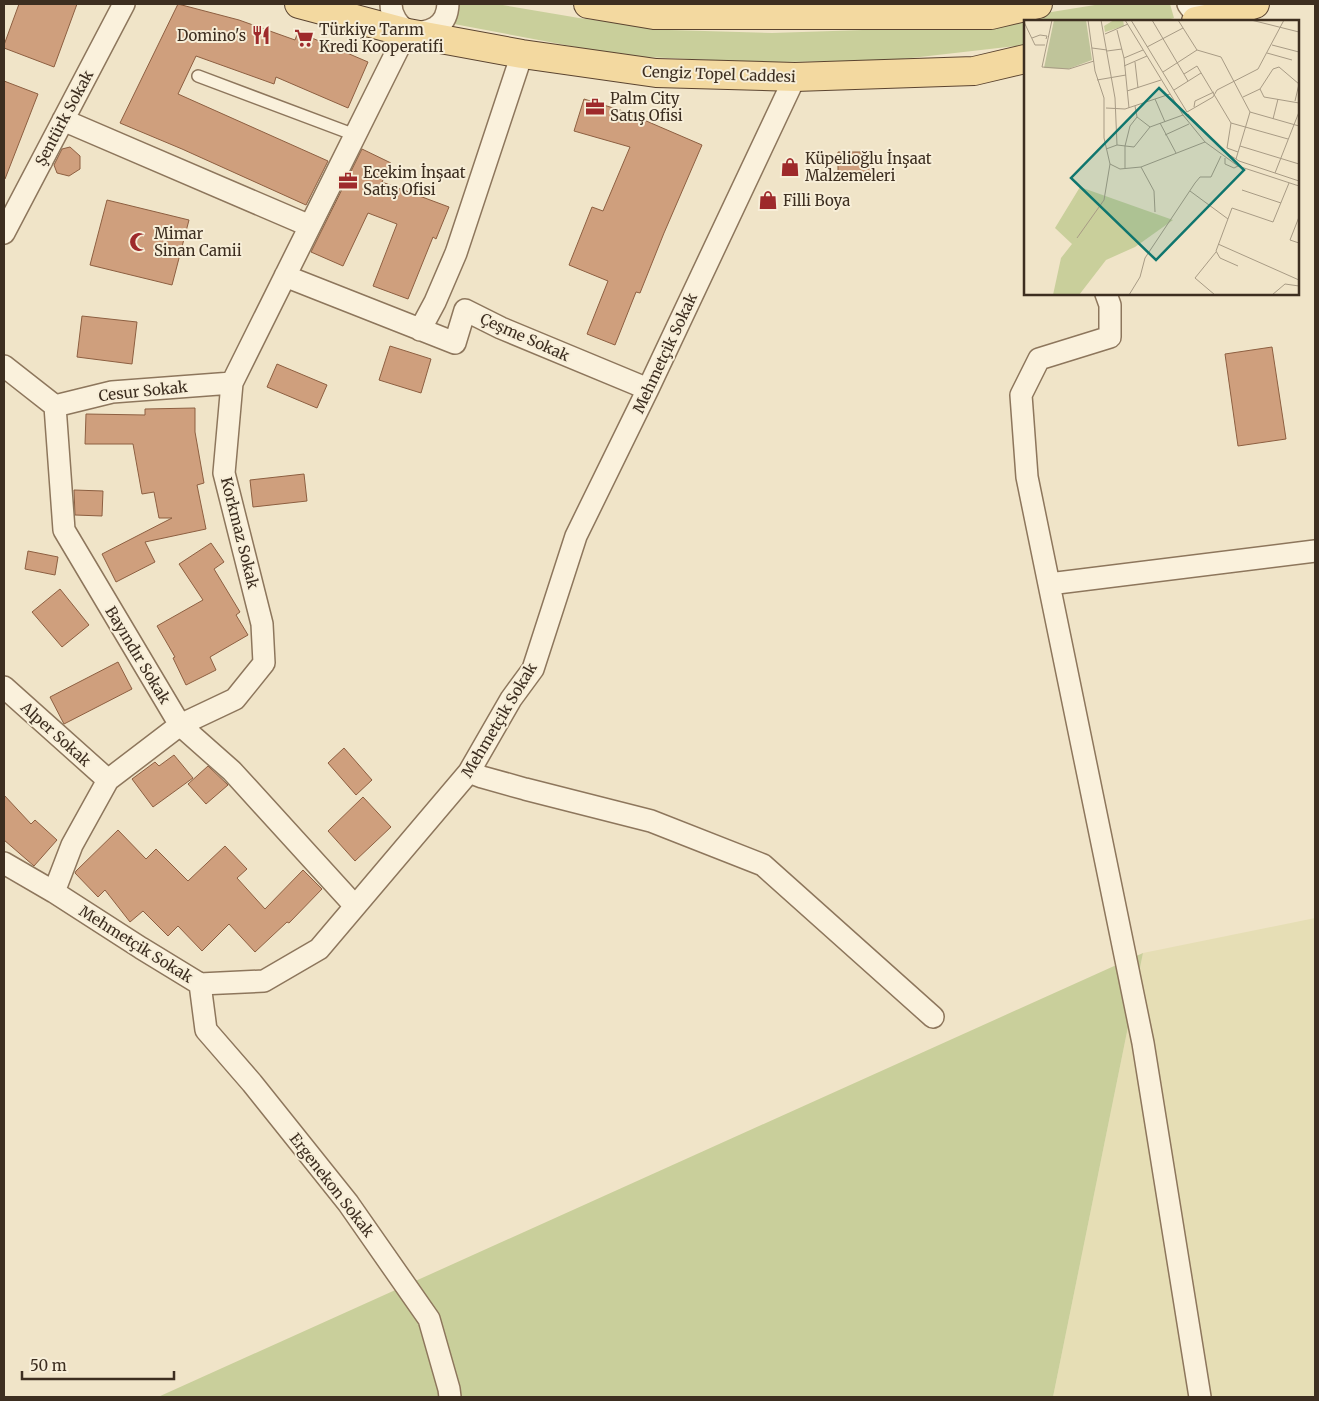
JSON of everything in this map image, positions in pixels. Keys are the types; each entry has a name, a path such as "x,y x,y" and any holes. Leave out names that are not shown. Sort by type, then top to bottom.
{"main road":[{"name":"Cengiz Topel Caddesi","path":"299,4 408,33 522,54 656,74 795,77 974,71 1024,59"},
{"path":"604,5 654,15 991,15 1038,4"}],"street":[{"name":"Şentürk Sokak","path":"4,233 124,4"},
{"path":"391,4 394,18 408,33 426,32 434,29 446,15 448,4"},
{"path":"1188,4 1198,14 1207,17 1230,13"},
{"name":"Korkmaz Sokak","path":"54,892 72,845 108,780 180,725 236,699 264,663 262,624 224,473 232,383 399,47 408,33"},
{"path":"420,330 435,302 456,252 522,54"},
{"name":"Mehmetçik Sokak","path":"4,862 200,984 264,981 319,949 469,772 511,699 533,669 576,536 648,389 795,77"},
{"path":"63,120 310,226"},
{"name":"Çeşme Sokak","path":"285,276 454,343 465,310 501,328 648,389"},
{"path":"1106,295 1110,306 1110,337 1039,359 1021,396 1027,477 1143,1043 1200,1397"},
{"path":"4,366 55,406"},
{"name":"Cesur Sokak","path":"55,406 112,392 232,383"},
{"name":"Bayındır Sokak","path":"55,406 64,530 180,725 232,771 355,906"},
{"path":"1049,584 1315,550"},
{"name":"Alper Sokak","path":"4,687 108,780"},
{"path":"469,772 525,789 651,820 763,865 933,1017"},
{"name":"Ergenekon Sokak","path":"200,984 206,1030 252,1083 348,1202 429,1319 450,1397"}],"lane":[{"path":"198,76 355,135"}],"shaded area":[{"path":"1315,918 1315,1397 1053,1397 1143,953"}],"green space":[{"path":"459,4 497,4 579,18 670,30 772,33 893,29 990,22 1101,4 1170,4 1174,18 1167,20 1024,20 1024,45 885,61 756,62 624,56 454,24"},
{"path":"1143,953 1053,1397 158,1397"}],"building":[{"path":"19,4 77,4 54,67 4,48"},
{"path":"178,4 239,20 295,40 298,32 368,62 348,108 276,77 274,84 196,56 178,94 328,161 306,205 120,123"},
{"path":"4,81 38,94 5,179 4,179"},
{"path":"584,99 623,111 702,145 640,293 636,292 615,345 587,334 608,281 569,265 592,207 603,211 630,147 574,131"},
{"path":"70,147 80,156 80,169 69,176 57,173 54,165 62,149"},
{"path":"362,149 391,163 382,182 449,207 436,239 433,237 408,299 373,286 397,224 368,213 343,266 311,252"},
{"path":"838,152 871,152 872,179 838,180"},
{"name":"Mimar Sinan Camii","path":"107,200 189,220 172,285 90,265"},
{"path":"82,316 137,322 132,364 77,357"},
{"path":"390,346 431,359 421,393 379,380"},
{"path":"1272,347 1286,439 1238,446 1225,354"},
{"path":"277,364 327,385 317,408 267,387"},
{"path":"195,408 195,432 204,483 197,485 206,529 145,542 155,562 116,582 102,554 172,518 159,518 154,492 142,494 133,444 85,444 86,414 145,415 145,409"},
{"path":"304,474 307,501 253,507 250,480"},
{"path":"74,490 103,491 102,516 75,515"},
{"path":"211,543 224,562 214,569 240,612 236,615 248,635 210,657 216,670 186,685 173,658 175,657 157,626 203,600 179,564"},
{"path":"28,551 58,557 55,575 25,569"},
{"path":"60,589 89,625 62,647 32,612"},
{"path":"118,662 132,689 64,724 50,697"},
{"path":"344,748 372,780 356,795 328,763"},
{"path":"174,755 193,778 153,807 132,779 155,762 159,766"},
{"path":"208,766 228,785 206,804 188,784"},
{"path":"4,795 31,824 35,820 57,840 34,866 4,840"},
{"path":"363,797 391,827 355,861 328,831"},
{"path":"118,830 146,859 156,849 188,881 225,846 247,869 237,878 265,909 303,870 322,889 289,923 287,922 255,952 229,924 202,951 178,926 168,936 143,911 130,922 105,890 98,897 75,873"}],"place":[{"name":"Domino's","path":"261,35"},
{"name":"Türkiye Tarım Kredi Kooperatifi","path":"304,38"},
{"name":"Palm City Satış Ofisi","path":"595,107"},
{"name":"Küpelioğlu İnşaat Malzemeleri","path":"790,167"},
{"name":"Ecekim İnşaat Satış Ofisi","path":"348,181"},
{"name":"Filli Boya","path":"768,200"},
{"name":"Mimar Sinan Camii","path":"139,242"}]}
